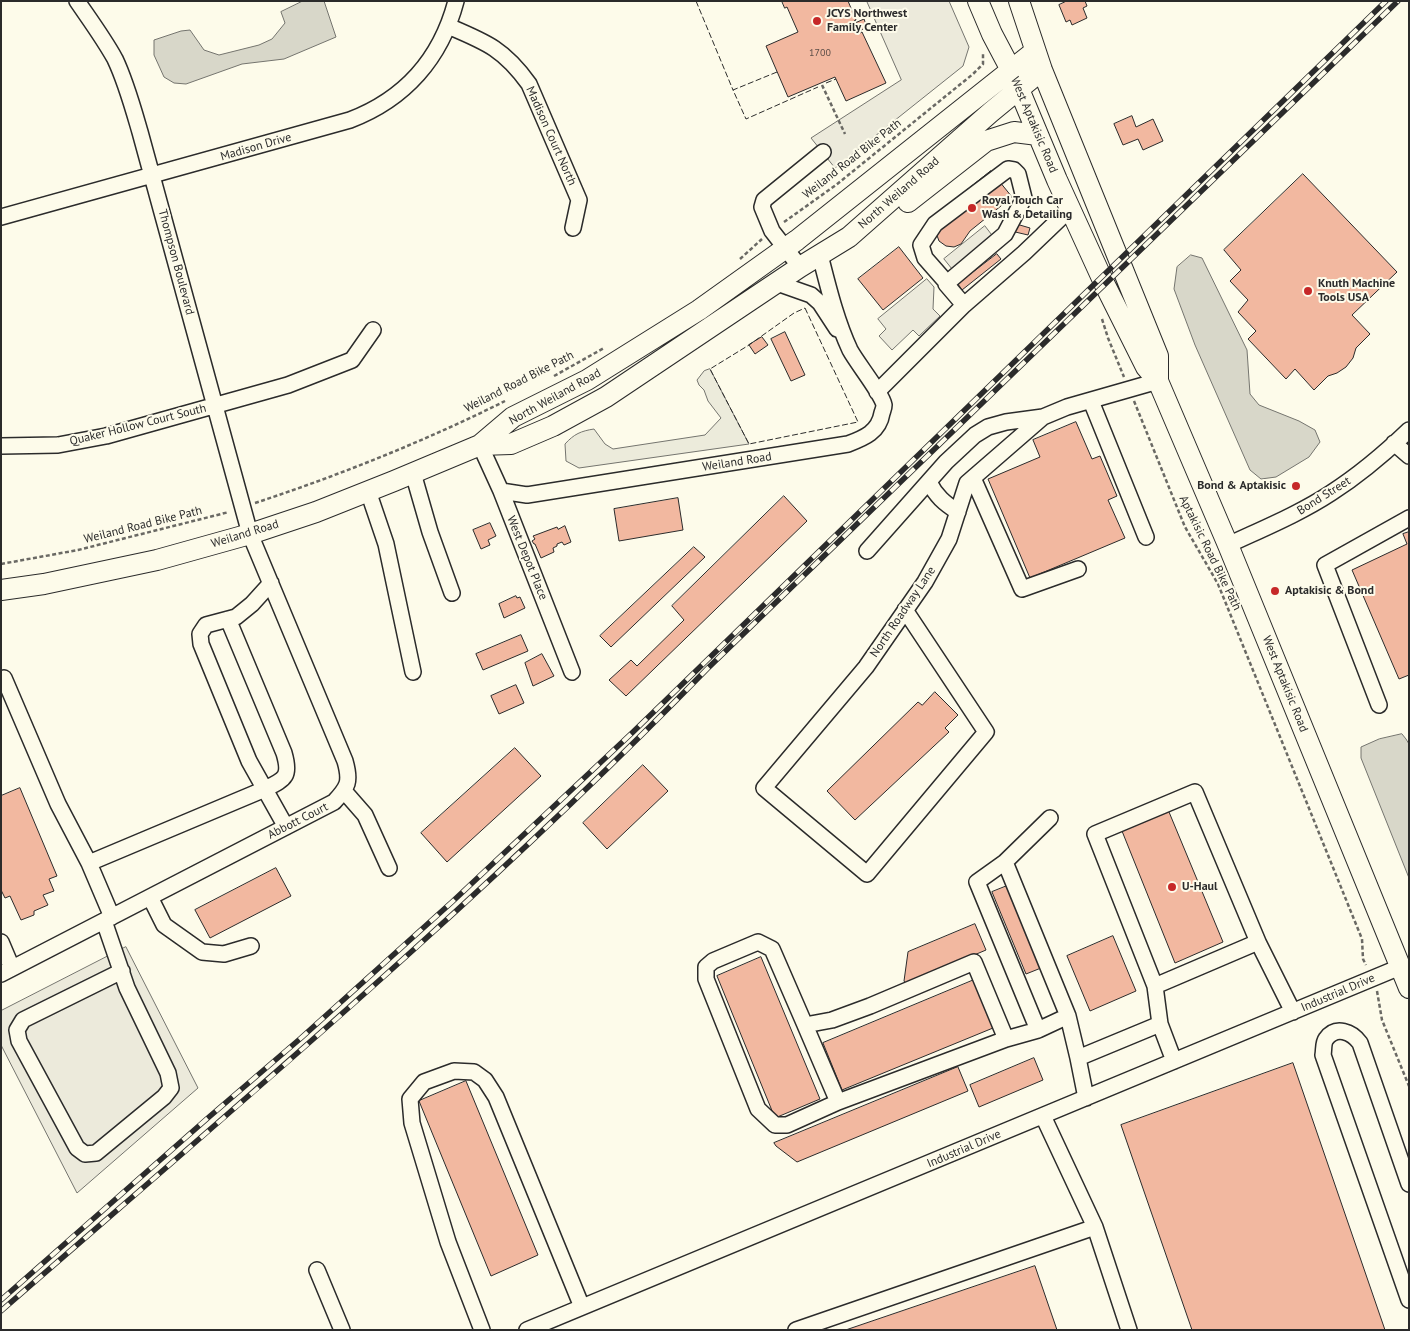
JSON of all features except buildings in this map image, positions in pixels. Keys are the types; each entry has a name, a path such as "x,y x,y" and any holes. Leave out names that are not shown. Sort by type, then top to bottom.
{"main road":[{"name":"West Aptakisic Road","path":"978,1 1015,79 1070,209 1105,285 1146,367 1158,382 1228,545 1409,988"},
{"name":"West Aptakisic Road","path":"1019,1 1042,70 1158,356 1158,382"},
{"name":"North Weiland Road","path":"480,445 511,444 553,426 606,397 800,267 849,237 1015,79 1035,51"},
{"name":"North Weiland Road","path":"480,445 513,417 587,380 699,310 1015,79 1042,70"},
{"path":"820,255 848,247 986,141 1014,132 1038,135"},
{"name":"Weiland Road","path":"1,590 44,584 157,560 250,534 316,512 480,445"}],"street":[{"name":"Madison Drive","path":"1,217 341,123 370,113 408,85 428,64 441,44 456,1"},
{"name":"Thompson Boulevard","path":"85,4 115,60 140,132 250,534"},
{"name":"Madison Court North","path":"448,26 484,42 504,54 518,68 529,84 579,200 573,228"},
{"path":"800,267 772,231 762,207 764,200 823,152"},
{"path":"947,283 1005,234 1024,198 1018,174 1014,170 1008,169 935,224 922,245 925,258 964,305"},
{"path":"877,392 964,305 1024,253 1070,209"},
{"path":"1005,234 1024,253"},
{"name":"Weiland Road","path":"501,491 528,495 848,444 865,438 877,428 882,418 884,405 856,362 849,347 829,290 820,255"},
{"name":"Weiland Road","path":"778,283 811,296 820,303 849,347"},
{"name":"Quaker Hollow Court South","path":"1,446 58,445 106,436 288,385 352,360 373,330"},
{"name":"North Roadway Lane","path":"905,610 986,732 867,874 764,788 866,667 905,610 925,582 949,539 967,483 1043,417 1067,407 1158,382"},
{"path":"1090,401 1146,537"},
{"path":"867,551 946,462 975,435 1006,422 1043,417"},
{"name":"Bond Street","path":"1228,545 1299,512 1330,494 1359,473 1409,430"},
{"path":"1394,443 1409,456"},
{"name":"West Depot Place","path":"480,445 501,491 572,672"},
{"path":"413,473 430,532 452,593"},
{"path":"973,478 1022,589 1078,569"},
{"path":"928,482 941,501 958,512"},
{"path":"368,491 386,544 413,672"},
{"path":"1379,705 1325,565 1409,518"},
{"path":"250,534 345,761 349,776 347,788 344,791 365,815 389,868"},
{"path":"271,583 252,604 236,617 206,625 200,634 201,644 249,761 286,827"},
{"path":"89,863 265,789 286,775 288,767 228,620"},
{"path":"4,678 58,804 89,863 108,919 127,988 168,1073 171,1088 164,1097 96,1153 85,1154 77,1148 19,1041 17,1030 23,1020 122,971"},
{"name":"Abbott Court","path":"7,971 334,802 344,791"},
{"path":"1174,1061 1160,1024 1155,986 1095,834 1195,792 1258,942 1293,1012"},
{"path":"1038,1030 977,882 1005,862 1050,818"},
{"path":"1005,862 1068,1016 1086,1098"},
{"path":"150,897 164,925 202,952 224,954 251,946"},
{"path":"1,942 7,971"},
{"path":"838,1102 772,949 758,942 713,961 706,967 706,978 758,1109 775,1125 787,1125 838,1102 1006,1039 1038,1030 1068,1016"},
{"path":"1155,986 1258,942"},
{"path":"805,1025 832,1020 870,1006 974,962 1006,1039"},
{"name":"Industrial Drive","path":"527,1330 1400,967"},
{"path":"1078,1058 1160,1024"},
{"path":"1409,1184 1360,1043 1354,1036 1343,1031 1332,1033 1325,1040 1323,1055 1409,1300"},
{"path":"482,1330 448,1242 412,1123 410,1099 424,1082 454,1071 474,1072 485,1080 496,1097 582,1307"},
{"path":"1043,1116 1095,1227 1129,1330"},
{"path":"796,1330 1095,1227"},
{"path":"317,1270 342,1330"}],"path":[{"name":"Weiland Road Bike Path","path":"737,261 772,231 836,185 973,74"},
{"path":"822,86 845,134"},
{"name":"Aptakisic Road Bike Path","path":"1102,318 1108,338 1185,527 1218,584 1362,939 1363,959"},
{"name":"Weiland Road Bike Path","path":"547,380 610,345"},
{"name":"Weiland Road Bike Path","path":"1,564 78,550 243,508 341,472 507,400"},
{"path":"1379,996 1382,1020 1409,1086"}],"shaded area":[{"path":"303,1 324,1 336,37 284,59 242,64 186,84 174,83 164,77 154,55 154,40 190,30 204,50 219,55 259,45 272,39 285,23 281,12"},
{"path":"867,1 949,1 969,47 963,66 835,168 811,138 901,80"},
{"path":"985,226 1001,247 960,279 944,259"},
{"path":"1191,255 1202,258 1247,350 1250,394 1259,405 1299,421 1315,430 1320,442 1309,457 1276,477 1261,479 1250,470 1195,345 1174,289 1177,267"},
{"path":"927,279 934,287 933,309 940,316 919,336 913,330 892,350 879,336 886,329 878,319"},
{"path":"710,369 749,444 579,468 566,461 565,444 575,435 594,429 605,444 613,449 705,435 721,418 708,401 704,390 697,380 704,371"},
{"path":"1402,734 1409,744 1409,878 1361,758 1361,747 1379,739"},
{"path":"126,947 198,1088 77,1193 1,1045 1,1011"}],"railway":[{"path":"1,1300 301,1038 452,902 633,732 1386,1"},
{"path":"1,1311 361,997 537,836 707,669 1398,1"}],"fence":[{"path":"696,1 733,90"},
{"path":"777,72 733,90 746,119 818,87"},
{"path":"826,83 836,79"},
{"path":"805,308 858,422 749,444 710,369 749,345 794,313 805,308"}],"place":[{"name":"JCYS Northwest Family Center","path":"817,21"},
{"name":"Royal Touch Car Wash & Detailing","path":"972,208"},
{"name":"Knuth Machine Tools USA","path":"1308,291"},
{"name":"Bond & Aptakisic","path":"1296,486"},
{"name":"Aptakisic & Bond","path":"1275,591"},
{"name":"U-Haul","path":"1172,887"}]}
